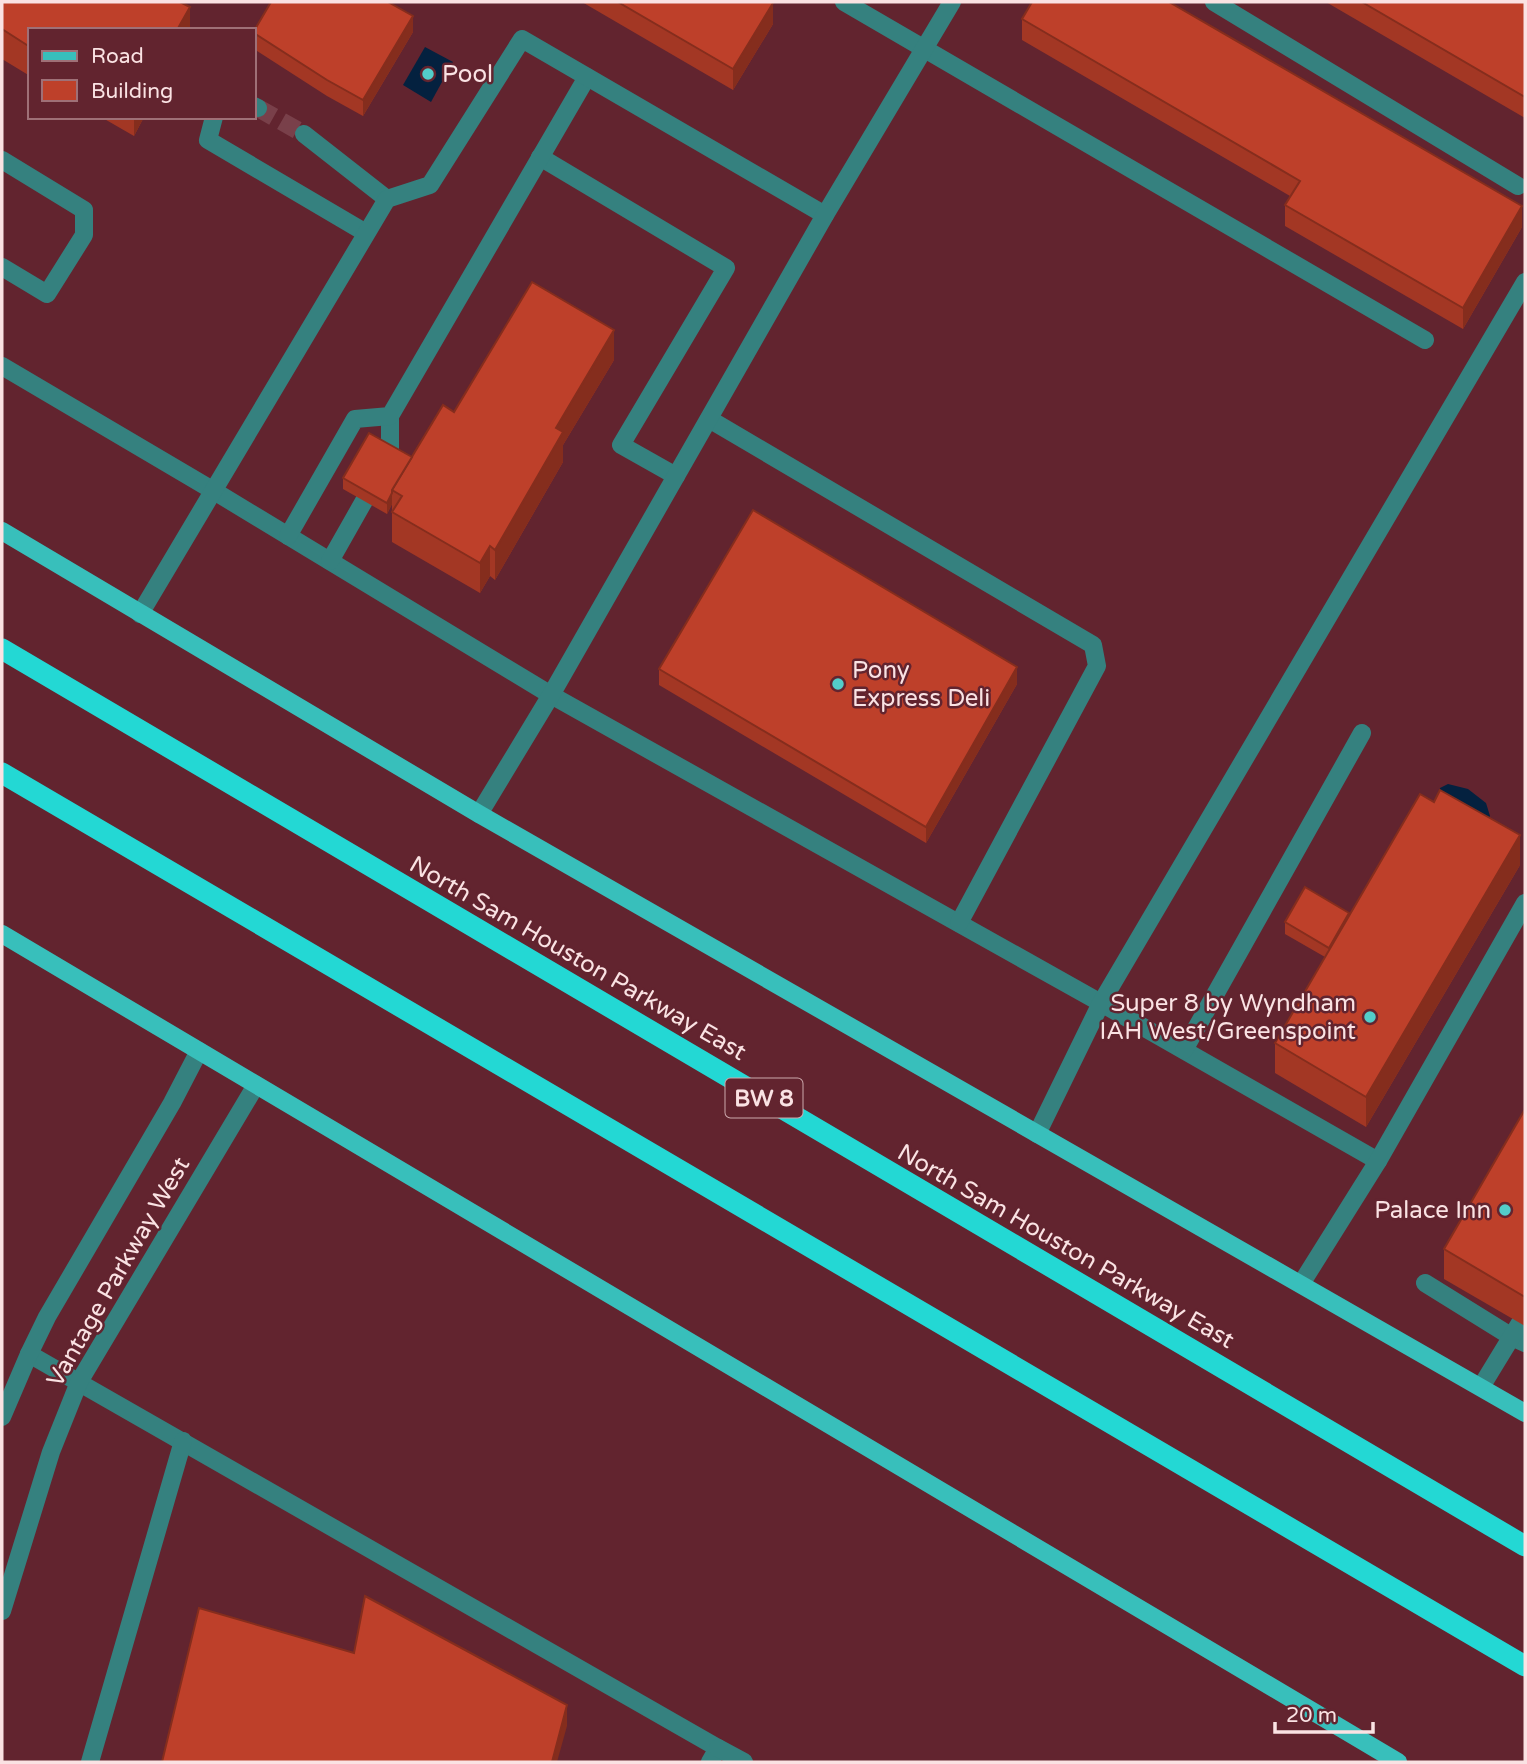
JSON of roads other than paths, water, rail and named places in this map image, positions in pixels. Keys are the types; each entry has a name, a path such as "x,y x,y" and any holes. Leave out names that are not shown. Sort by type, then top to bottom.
{"highway":[{"name":"North Sam Houston Parkway East","path":"2,649 1525,1546"},
{"path":"2,773 1525,1666"}],"main road":[{"path":"2,531 479,814 1525,1413"},
{"path":"2,934 1398,1762"}],"street":[{"path":"844,2 1425,340"},
{"path":"479,814 551,695 825,215 952,2"},
{"path":"1214,2 1518,186"},
{"path":"141,614 387,199 430,185 523,39 825,215"},
{"path":"390,456 390,416 587,77"},
{"path":"213,119 208,140 366,233"},
{"path":"304,134 387,199"},
{"path":"540,157 726,268 621,445 676,476"},
{"path":"2,160 84,210 84,235 47,294 2,267"},
{"path":"1037,1134 1101,1003 1525,282"},
{"path":"2,366 551,695 1377,1161"},
{"path":"288,536 355,419 390,416"},
{"path":"709,419 1093,645 1097,666 959,923"},
{"path":"330,561 364,501"},
{"path":"1184,1050 1362,733"},
{"path":"1301,1284 1377,1161 1525,903"},
{"name":"Vantage Parkway West","path":"2,1418 47,1318 172,1103 199,1051"},
{"name":"Vantage Parkway West","path":"2,1611 51,1452 79,1382 256,1085"},
{"path":"1424,1283 1519,1334 1482,1387"},
{"path":"29,1354 183,1441 714,1755 744,1762"},
{"path":"90,1762 183,1441"}],"water":[{"name":"Pool","path":"425,47 453,62 431,102 403,85"},
{"path":"1448,784 1468,789 1486,803 1490,816 1484,825 1436,799 1440,788"}],"tunnel":[{"path":"258,108 304,134"}],"place":[{"name":"Pool","path":"428,74"},
{"name":"Pony Express Deli","path":"838,684"},
{"name":"Super 8 by Wyndham IAH West/Greenspoint","path":"1370,1017"},
{"name":"Palace Inn","path":"1505,1210"}]}
